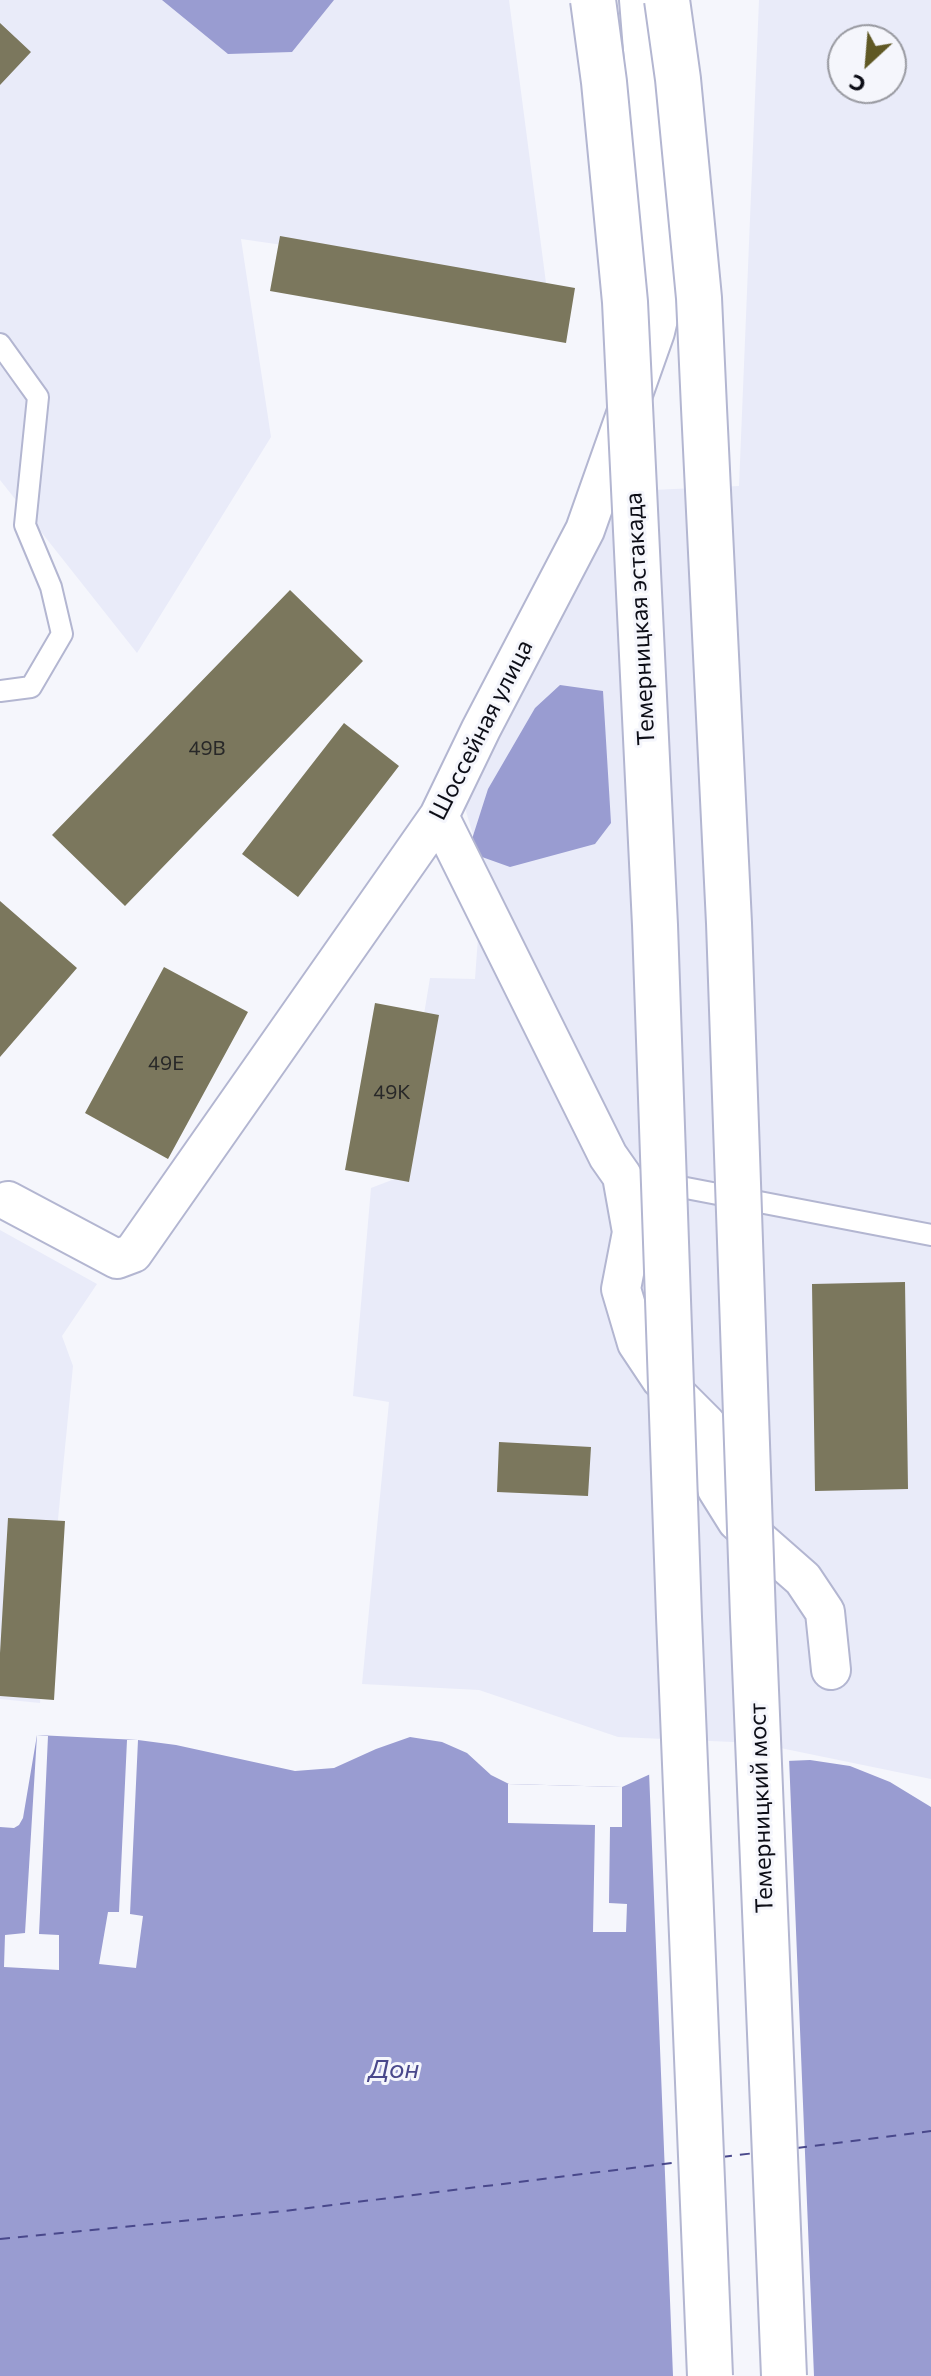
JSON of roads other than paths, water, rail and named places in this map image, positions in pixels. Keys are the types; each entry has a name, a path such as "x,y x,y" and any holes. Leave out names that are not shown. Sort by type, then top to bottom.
{"main road":[{"name":"Темерницкая эстакада","path":"593,0 625,302 654,909 679,1633 710,2376"},
{"name":"Темерницкий мост","path":"667,0 678,79 699,298 728,907 753,1632 784,2376"}],"street":[{"name":"Шоссейная улица","path":"8,1201 117,1259 133,1253 439,816 585,530 658,321 663,298 639,0"},
{"path":"439,816 608,1156 622,1176 632,1232 621,1289 637,1343 661,1379 706,1424 717,1489 737,1521 803,1579 825,1612 831,1670"}],"lane":[{"path":"0,344 38,397 25,525 51,587 62,634 31,687 0,691"},
{"path":"622,1176 931,1235"}],"water":[{"path":"162,0 334,0 292,52 228,54"},
{"path":"560,685 603,691 611,823 595,844 510,867 482,857 472,839 488,789 535,708"},
{"name":"Дон","path":"37,1735 176,1745 295,1771 334,1768 410,1737 442,1742 467,1753 491,1775 509,1784 622,1787 668,1766 810,1760 850,1766 890,1782 931,1807 931,2376 0,2376 0,1827 14,1828 23,1818"}]}
